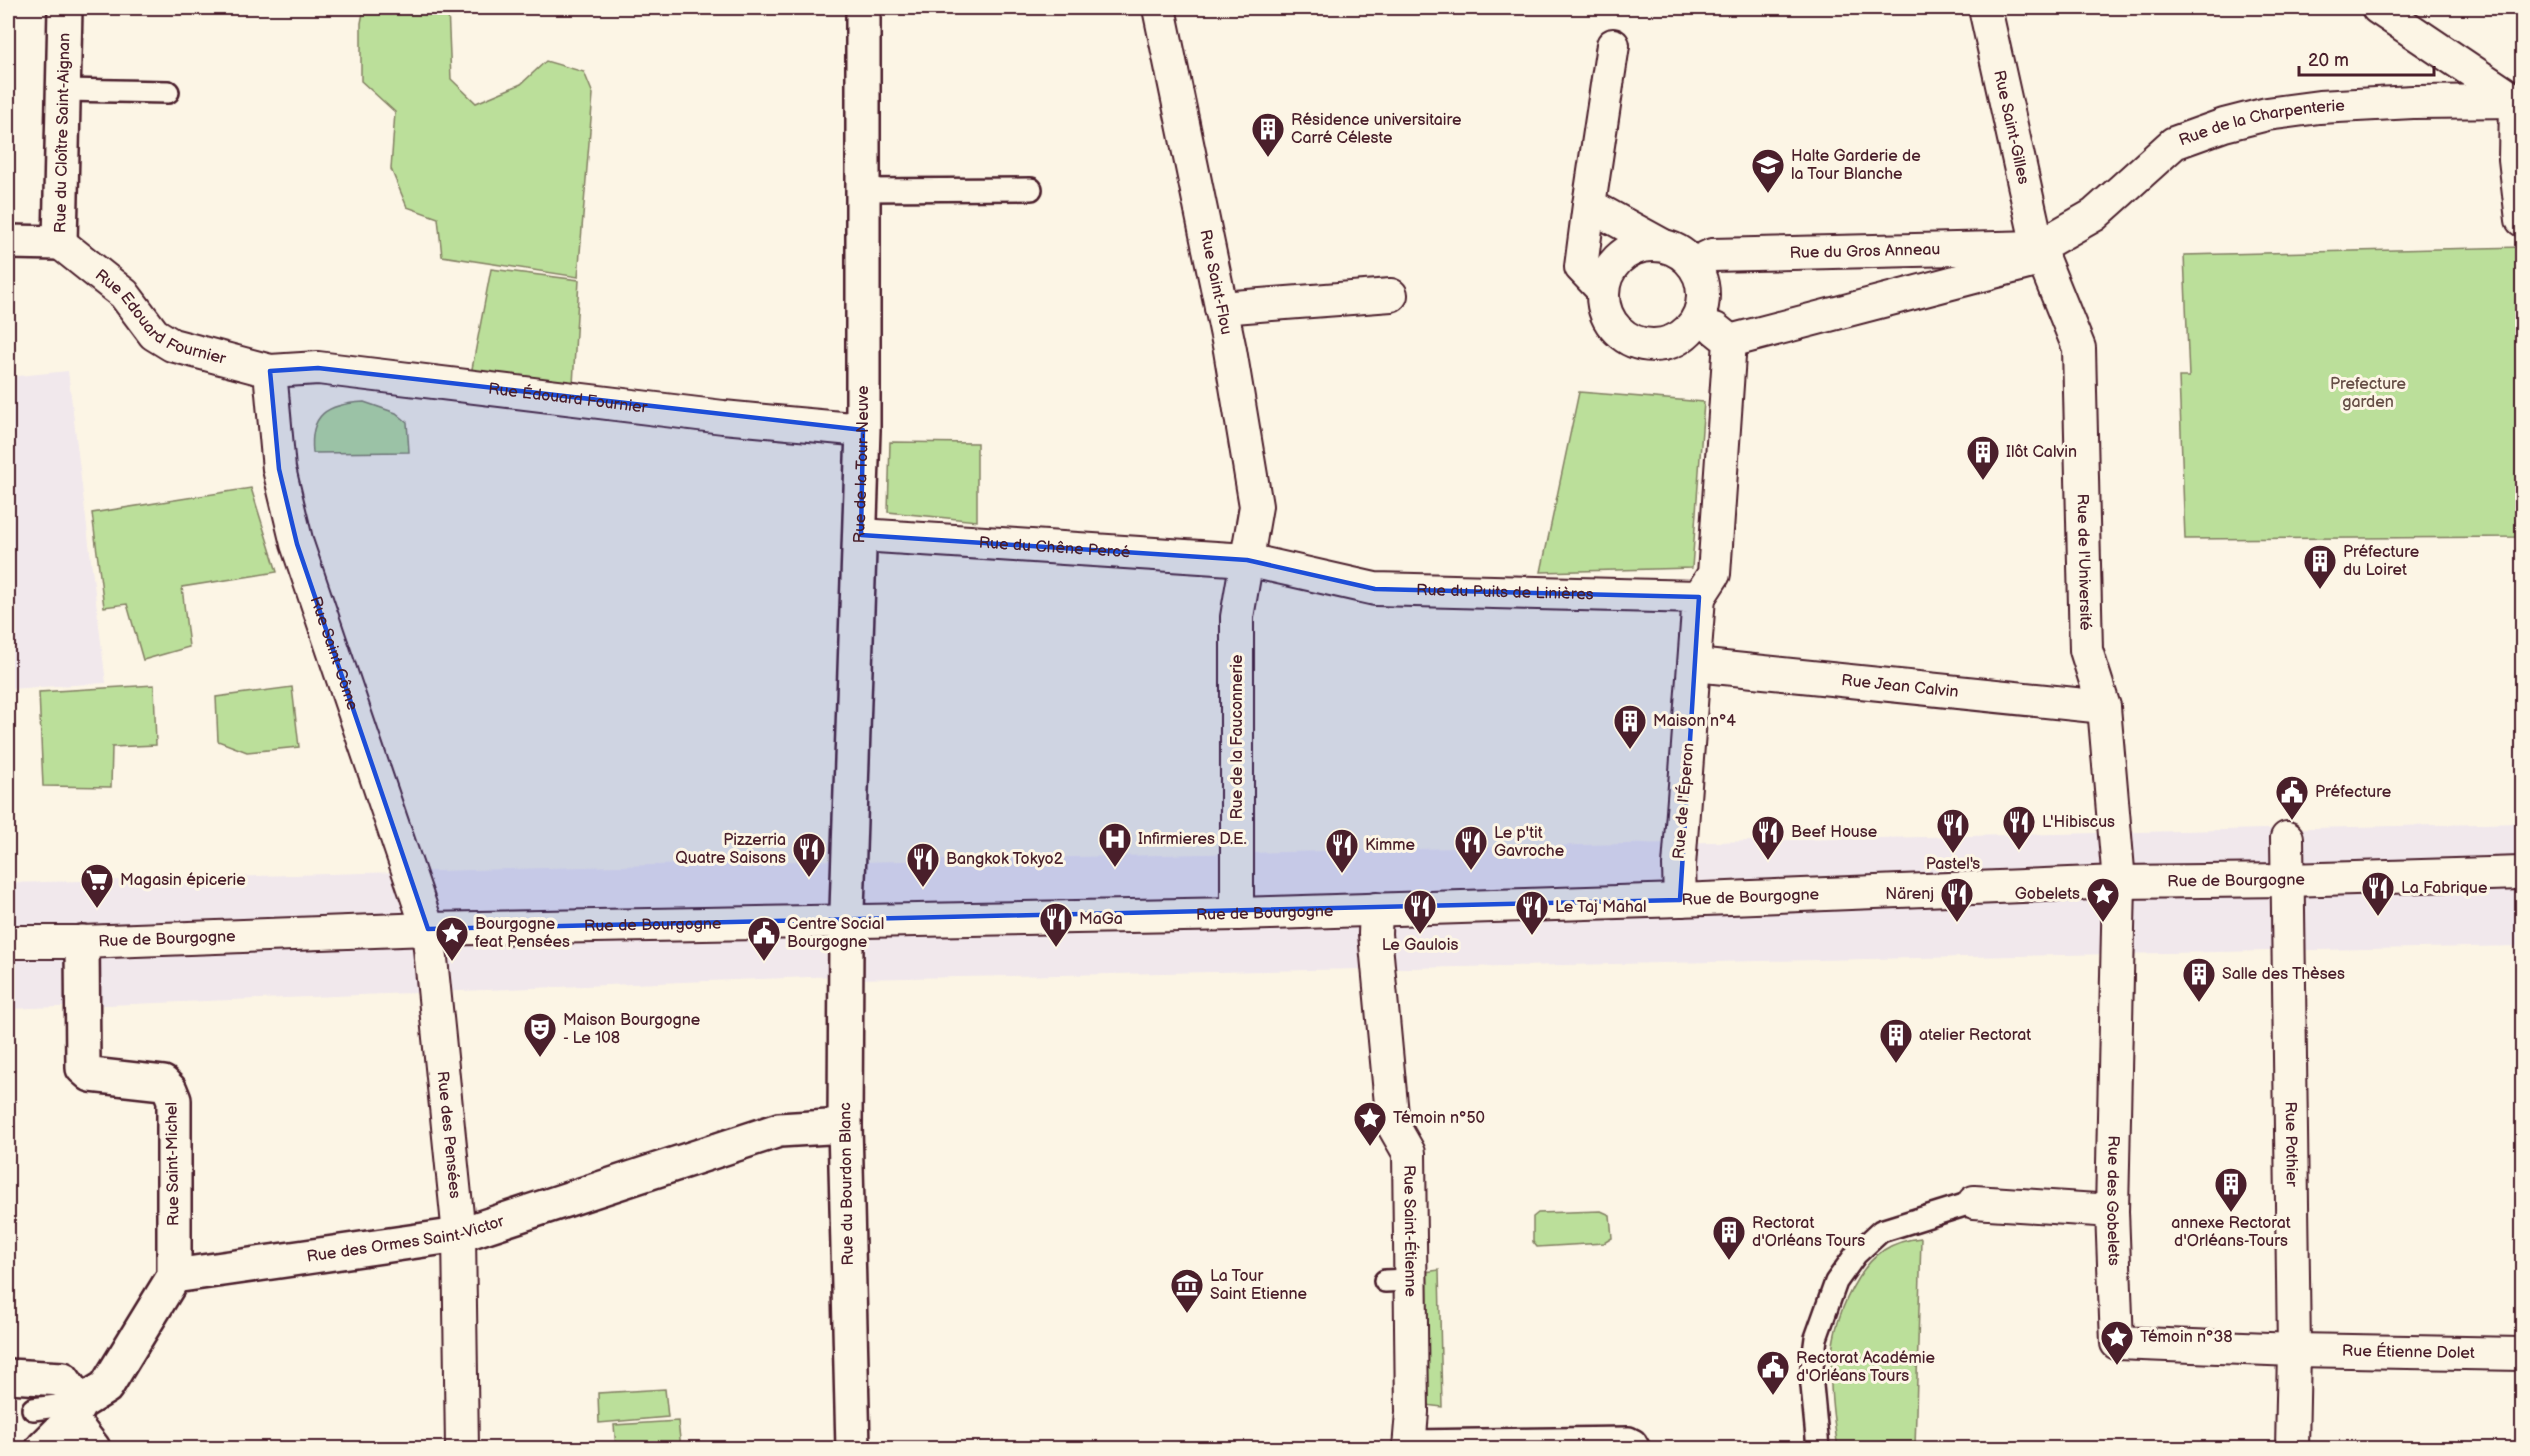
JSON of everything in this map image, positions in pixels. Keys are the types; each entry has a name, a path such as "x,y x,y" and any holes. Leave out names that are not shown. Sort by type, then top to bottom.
{"street":[{"name":"Rue du Cloître Saint-Aignan","path":"8,242 60,243 65,8"},
{"name":"Rue de la Tour-Neuve","path":"846,920 863,430 863,8"},
{"name":"Rue Saint-Flou","path":"1159,8 1221,308 1256,506 1247,560"},
{"name":"Rue Saint-Gilles","path":"1985,8 2040,253"},
{"path":"2378,8 2519,101 2515,159 2523,220"},
{"path":"1602,290 1581,267 1613,45"},
{"name":"Rue de la Charpenterie","path":"2040,253 2094,215 2174,143 2224,125 2267,114 2319,107 2519,101"},
{"path":"1589,205 1662,245 1674,249 1693,264 1703,289 1698,316 1690,329 1677,339 1662,344 1647,345 1632,340 1609,320 1602,290 1607,273 1616,260 1630,250 1645,245 1662,245"},
{"name":"Rue Edouard Fournier","path":"60,243 124,294 154,334 172,345 270,371"},
{"path":"1730,340 2040,253"},
{"name":"Rue du Gros Anneau","path":"1693,264 1712,255 2040,253"},
{"name":"Rue de l'Université","path":"2040,253 2079,348 2086,650 2104,707 2120,882"},
{"path":"1221,308 1391,295"},
{"path":"1698,316 1730,340"},
{"path":"1695,665 1699,597 1714,574 1730,340"},
{"name":"Rue Édouard Fournier","path":"270,371 318,368 711,416 863,430"},
{"name":"Rue Saint-Côme","path":"270,371 279,469 297,544 428,929"},
{"name":"Rue du Chêne Percé","path":"861,535 1247,560"},
{"name":"Rue du Puits de Linières","path":"1247,560 1375,589 1699,597"},
{"name":"Rue de la Fauconnerie","path":"1237,914 1237,617 1247,560"},
{"name":"Rue Jean Calvin","path":"1695,665 2104,707"},
{"name":"Rue de l'Éperon","path":"1680,900 1679,866 1695,665"},
{"name":"Rue Pothier","path":"2287,838 2294,1350 2292,1449"},
{"name":"Rue de Bourgogne","path":"8,942 82,942 428,929 1237,914 1680,900 2120,882 2523,873"},
{"name":"Rue des Gobelets","path":"2120,882 2112,1211 2117,1343 2294,1350"},
{"name":"Rue Saint-Étienne","path":"1376,909 1375,934 1393,1125 1409,1153 1397,1280 1412,1412 1409,1445"},
{"name":"Rue du Bourdon Blanc","path":"846,920 846,1126 853,1449"},
{"name":"Rue des Pensées","path":"428,929 459,1235 462,1449"},
{"name":"Rue Saint-Michel","path":"82,942 83,1068 91,1075 163,1083 170,1090 174,1100 174,1276"},
{"name":"Rue des Ormes Saint-Victor","path":"174,1276 459,1235 779,1130 846,1126"},
{"path":"1974,1202 2112,1211"},
{"path":"42,1449 75,1411 106,1387 174,1276"},
{"name":"Rue Étienne Dolet","path":"2294,1350 2523,1354"},
{"path":"8,1376 63,1379 93,1449"}],"lane":[{"path":"63,90 168,92"},
{"path":"862,190 1031,189"},
{"path":"1818,1449 1811,1375 1816,1338 1836,1282 1856,1254 1881,1231 1974,1202"},
{"path":"33,1409 75,1411"},
{"path":"1409,1445 1629,1438 1635,1441 1639,1449"}],"highlighted area":[{"path":"318,368 863,430 861,535 1247,560 1375,589 1699,597 1680,900 428,929 297,544 279,469 270,371"}],"shaded area":[{"path":"68,371 106,683 8,689 8,377"},
{"path":"2522,823 2522,946 857,979 859,862"},
{"path":"836,860 835,976 8,1009 8,883"}],"green space":[{"path":"364,8 448,8 451,79 476,103 521,84 546,61 584,72 593,94 578,277 442,256 438,218 407,207 391,169 395,112 361,81 361,23"},
{"name":"Prefecture garden","path":"2522,247 2522,537 2185,539 2179,377 2189,377 2184,255"},
{"path":"491,269 579,280 573,385 471,374"},
{"path":"1579,392 1704,402 1692,568 1541,572"},
{"path":"364,402 396,413 407,422 409,452 313,453 314,429 323,414 340,405"},
{"path":"890,442 977,443 977,521 888,512"},
{"path":"251,488 277,572 182,587 189,647 143,660 127,604 104,607 92,513"},
{"path":"154,685 156,745 112,747 111,787 43,786 39,692"},
{"path":"292,687 299,747 247,752 218,741 216,697"},
{"path":"1601,1211 1610,1215 1612,1238 1604,1243 1537,1247 1533,1242 1533,1217 1538,1213"},
{"path":"1921,1238 1915,1448 1838,1448 1832,1403 1831,1361 1839,1319 1858,1278 1877,1255 1892,1245"},
{"path":"1439,1270 1442,1407 1426,1405 1425,1272"},
{"path":"665,1389 668,1417 599,1423 598,1393"},
{"path":"678,1421 681,1448 616,1448 614,1425"}],"place":[{"name":"Résidence universitaire Carré Céleste","path":"1268,158"},
{"name":"Halte Garderie de la Tour Blanche","path":"1768,194"},
{"name":"Ilôt Calvin","path":"1983,481"},
{"name":"Préfecture du Loiret","path":"2320,590"},
{"name":"Maison n°4","path":"1630,750"},
{"name":"Préfecture","path":"2292,821"},
{"name":"L'Hibiscus","path":"2019,851"},
{"name":"Pastel's","path":"1953,854"},
{"name":"Beef House","path":"1768,861"},
{"name":"Infirmieres D.E.","path":"1115,868"},
{"name":"Le p'tit Gavroche","path":"1471,871"},
{"name":"Kimme","path":"1342,874"},
{"name":"Pizzerria Quatre Saisons","path":"809,878"},
{"name":"Bangkok Tokyo2","path":"923,888"},
{"name":"Magasin épicerie","path":"97,909"},
{"name":"La Fabrique","path":"2378,917"},
{"name":"Närenj","path":"1957,923"},
{"name":"Gobelets","path":"2103,923"},
{"name":"Le Gaulois","path":"1420,935"},
{"name":"Le Taj Mahal","path":"1532,936"},
{"name":"MaGa","path":"1056,948"},
{"name":"Bourgogne feat Pensées","path":"452,962"},
{"name":"Centre Social Bourgogne","path":"764,962"},
{"name":"Salle des Thèses","path":"2199,1003"},
{"name":"Maison Bourgogne - Le 108","path":"540,1058"},
{"name":"atelier Rectorat","path":"1896,1064"},
{"name":"Témoin n°50","path":"1370,1147"},
{"name":"annexe Rectorat d'Orléans-Tours","path":"2231,1213"},
{"name":"Rectorat d'Orléans Tours","path":"1729,1261"},
{"name":"La Tour Saint Etienne","path":"1187,1314"},
{"name":"Témoin n°38","path":"2117,1366"},
{"name":"Rectorat Académie d'Orléans Tours","path":"1773,1396"}]}
